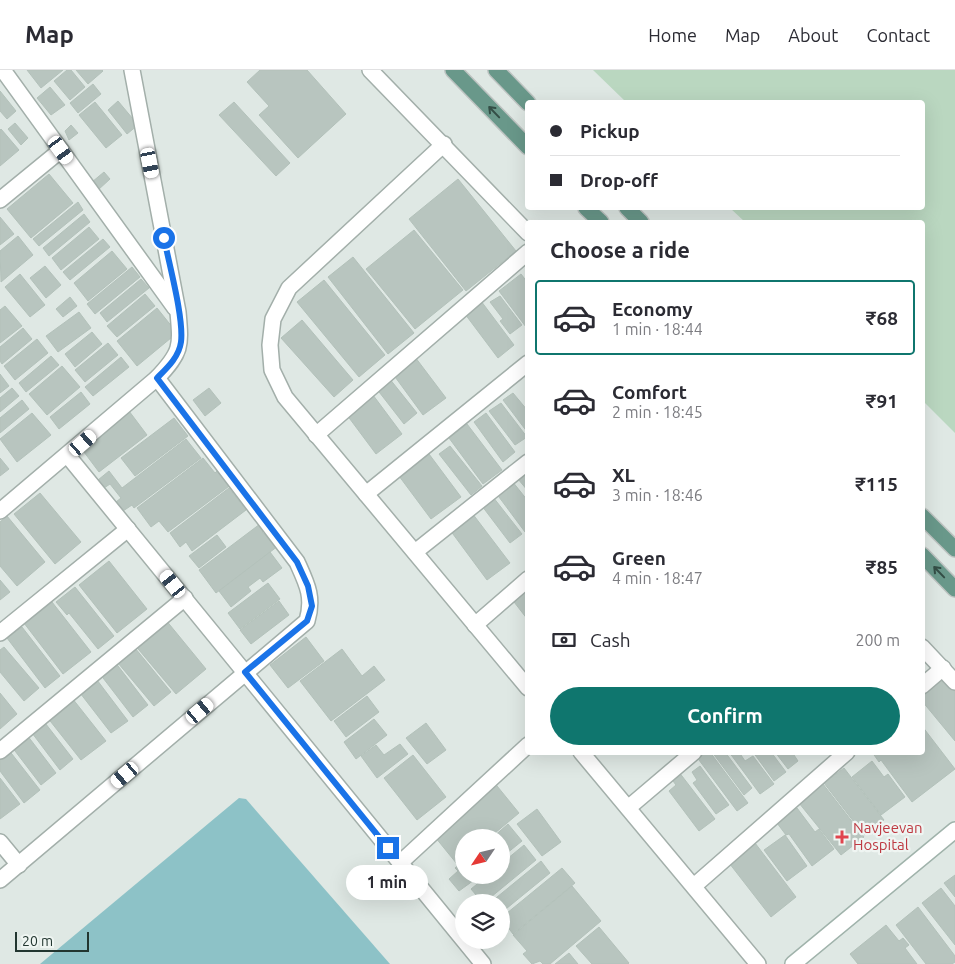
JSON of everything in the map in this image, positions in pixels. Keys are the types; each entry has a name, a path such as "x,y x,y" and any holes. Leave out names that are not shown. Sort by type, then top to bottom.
{"main road":[{"path":"453,70 525,144"},
{"path":"496,70 525,100"},
{"path":"588,210 599,220"},
{"path":"629,210 639,220"},
{"path":"925,519 955,549"},
{"path":"925,558 955,588"}],"street":[{"path":"3,70 178,312"},
{"path":"0,511 68,456 157,378 172,363 181,343 178,312 132,70"},
{"path":"370,70 444,144 525,230"},
{"path":"444,144 289,288 273,319 270,345 272,370 285,397 525,683"},
{"path":"0,200 61,150"},
{"path":"316,434 525,255"},
{"path":"366,494 525,365"},
{"path":"0,880 307,621 312,606 308,586 297,562 157,378"},
{"path":"68,456 483,964"},
{"path":"415,552 525,464"},
{"path":"0,633 128,529"},
{"path":"475,624 525,582"},
{"path":"0,751 184,598"},
{"path":"925,650 955,682"},
{"path":"925,683 943,668"},
{"path":"400,863 525,748"},
{"path":"584,755 758,964"},
{"path":"628,808 690,755"},
{"path":"694,886 844,755"},
{"path":"793,964 955,830"},
{"path":"0,842 19,865"}],"green space":[{"path":"593,70 955,70 955,433 925,403 925,220 743,220 732,210 925,210 925,100 624,100"}],"water":[{"path":"239,798 246,799 390,964 40,964"}],"building":[{"path":"27,70 63,70 41,88"},
{"path":"67,70 71,70 85,87 70,100 54,81"},
{"path":"76,70 102,70 103,71 88,84"},
{"path":"260,70 307,70 346,114 298,158 259,115 269,106 247,82"},
{"path":"93,84 101,94 78,113 70,103"},
{"path":"50,87 65,105 51,115 37,98"},
{"path":"0,91 16,111 7,119 0,111"},
{"path":"118,101 138,125 127,134 108,110"},
{"path":"95,102 122,135 106,148 79,115"},
{"path":"234,102 290,163 276,176 219,115"},
{"path":"15,123 28,138 21,145 8,129"},
{"path":"71,125 78,133 69,140 65,131"},
{"path":"0,130 19,150 0,166"},
{"path":"104,172 110,179 98,190 92,182"},
{"path":"49,174 73,203 31,238 7,209"},
{"path":"458,179 516,251 466,291 409,219"},
{"path":"78,202 83,210 39,246 33,239"},
{"path":"84,214 90,222 49,256 43,248"},
{"path":"0,217 14,234 0,245"},
{"path":"89,227 99,239 61,270 52,258"},
{"path":"414,230 463,290 415,329 366,269"},
{"path":"18,236 33,255 1,282 0,251"},
{"path":"103,239 110,247 70,280 63,272"},
{"path":"112,251 127,269 88,301 74,283"},
{"path":"353,257 414,333 388,354 328,277"},
{"path":"45,266 61,285 46,298 30,278"},
{"path":"132,267 140,277 95,314 87,304"},
{"path":"20,274 45,305 30,317 5,287"},
{"path":"521,274 525,279 525,326 499,291"},
{"path":"141,279 149,288 107,322 100,313"},
{"path":"324,280 385,355 359,377 297,302"},
{"path":"145,294 155,306 117,337 107,326"},
{"path":"500,296 522,325 510,334 500,321 503,319 490,302"},
{"path":"70,297 77,306 63,317 56,309"},
{"path":"478,297 514,345 498,358 462,310"},
{"path":"5,306 22,326 0,343 0,310"},
{"path":"157,308 177,333 137,366 117,341"},
{"path":"79,312 91,328 58,352 46,336"},
{"path":"302,320 353,380 334,397 281,338"},
{"path":"23,328 32,339 2,364 0,361 0,347"},
{"path":"92,332 102,344 75,367 65,354"},
{"path":"37,339 48,353 15,380 4,366"},
{"path":"108,343 118,355 85,382 75,370"},
{"path":"412,353 446,398 423,415 390,370"},
{"path":"51,356 59,365 26,392 19,383"},
{"path":"121,357 129,367 93,396 85,387"},
{"path":"62,366 80,387 47,415 29,394"},
{"path":"0,374 9,386 0,393"},
{"path":"389,378 417,413 404,424 376,388"},
{"path":"367,387 402,434 376,454 341,407"},
{"path":"12,388 19,396 0,412 0,398"},
{"path":"209,388 221,403 205,416 193,400"},
{"path":"81,392 90,404 59,429 50,417"},
{"path":"513,393 525,407 525,429 503,400"},
{"path":"22,400 29,409 0,433 0,418"},
{"path":"501,403 525,434 525,438 515,445 489,411"},
{"path":"129,411 147,435 99,472 81,448"},
{"path":"32,413 51,435 17,462 0,439"},
{"path":"486,413 515,452 503,462 474,422"},
{"path":"174,418 188,436 135,476 121,458"},
{"path":"467,424 502,470 483,484 449,438"},
{"path":"186,439 201,458 134,508 132,505 123,511 116,502 121,498 110,484 104,488 98,480 109,471 122,488"},
{"path":"450,446 482,486 471,495 439,454"},
{"path":"429,454 461,497 431,519 399,476"},
{"path":"0,458 9,469 0,476"},
{"path":"203,458 215,473 220,468 232,484 168,532 159,521 151,527 137,508"},
{"path":"525,467 525,487 513,473"},
{"path":"512,481 525,497 525,532 496,493"},
{"path":"229,488 246,510 192,551 186,542 180,547 170,533"},
{"path":"40,493 81,542 55,564 14,514"},
{"path":"493,497 522,534 510,543 482,506"},
{"path":"472,513 510,563 487,580 450,530"},
{"path":"7,516 45,562 17,586 0,566 0,522"},
{"path":"260,524 265,530 262,532 278,546 216,593 199,570"},
{"path":"217,535 226,547 199,568 189,556"},
{"path":"270,552 282,568 263,582 260,578 248,587 251,591 231,607 219,591"},
{"path":"109,561 147,609 117,633 79,585"},
{"path":"0,580 10,592 0,600"},
{"path":"268,583 280,599 240,629 228,613"},
{"path":"75,587 114,636 98,649 69,613 67,615 56,602"},
{"path":"525,591 525,616 511,598"},
{"path":"279,601 289,615 251,644 240,630"},
{"path":"52,602 91,652 63,674 24,623"},
{"path":"165,619 206,669 176,694 134,644"},
{"path":"22,627 60,676 45,688 7,638"},
{"path":"306,637 324,661 288,688 270,665"},
{"path":"4,647 39,688 24,701 0,672 0,650"},
{"path":"135,648 171,692 154,706 118,663"},
{"path":"342,649 362,676 374,666 385,680 331,721 300,681"},
{"path":"115,662 148,705 133,717 100,674"},
{"path":"941,674 955,692 955,741 925,705 925,687"},
{"path":"94,676 128,721 111,733 77,689"},
{"path":"0,693 17,714 0,729"},
{"path":"367,696 379,712 346,737 334,721"},
{"path":"72,698 106,741 81,760 47,717"},
{"path":"42,719 73,759 60,770 29,729"},
{"path":"374,719 387,735 356,759 344,742"},
{"path":"426,723 446,750 427,764 406,738"},
{"path":"925,730 955,769 912,802 881,760 879,762 874,755 925,755"},
{"path":"27,735 56,773 41,785 12,747"},
{"path":"400,744 408,754 377,778 361,756 376,745 384,755"},
{"path":"8,749 40,790 24,803 0,771 0,755"},
{"path":"413,755 446,797 417,820 384,778"},
{"path":"695,755 712,755 748,803 737,811"},
{"path":"714,755 727,755 752,788 744,795"},
{"path":"731,755 741,755 745,761 753,756 774,784 760,794"},
{"path":"755,755 773,755 786,772 774,781"},
{"path":"777,755 794,755 798,761 788,769"},
{"path":"872,761 884,777 888,774 905,797 881,815 852,777"},
{"path":"672,763 715,819 699,831 669,791 676,785 670,777"},
{"path":"700,766 729,805 716,814 693,783 697,780 692,772"},
{"path":"844,768 884,820 864,835 824,783"},
{"path":"0,778 20,804 0,819"},
{"path":"493,781 519,813 500,829 455,829 455,862 431,832"},
{"path":"823,784 864,837 841,855 799,803"},
{"path":"797,808 815,832 819,829 834,849 812,866 789,834 786,835 777,823"},
{"path":"537,809 561,842 542,856 517,824"},
{"path":"508,824 522,841 510,851 510,829 502,829"},
{"path":"785,835 807,866 787,881 764,850"},
{"path":"752,839 796,897 771,917 726,859"},
{"path":"524,845 536,860 510,881 510,857"},
{"path":"541,861 550,873 510,906 510,894 501,894"},
{"path":"562,868 575,883 513,934 510,930 510,911"},
{"path":"455,874 455,884 469,884 459,891 449,879"},
{"path":"955,875 955,897 944,883"},
{"path":"477,884 507,884 495,894 475,894 471,889"},
{"path":"572,886 601,921 550,964 543,964 540,961 532,964 523,954 527,951 513,935"},
{"path":"941,888 955,906 955,945 922,903"},
{"path":"918,907 955,956 955,962 952,964 926,964 896,925"},
{"path":"886,925 899,941 903,938 909,945 905,948 917,964 858,964 850,954"},
{"path":"599,927 628,964 592,964 576,946"},
{"path":"569,953 578,964 555,964"}],"place":[{"name":"Navjeevan Hospital","path":"842,837"}],"route":[{"path":"164,238 178,312 181,343 172,363 157,378 297,562 308,586 312,606 307,621 245,672 388,848"}]}
